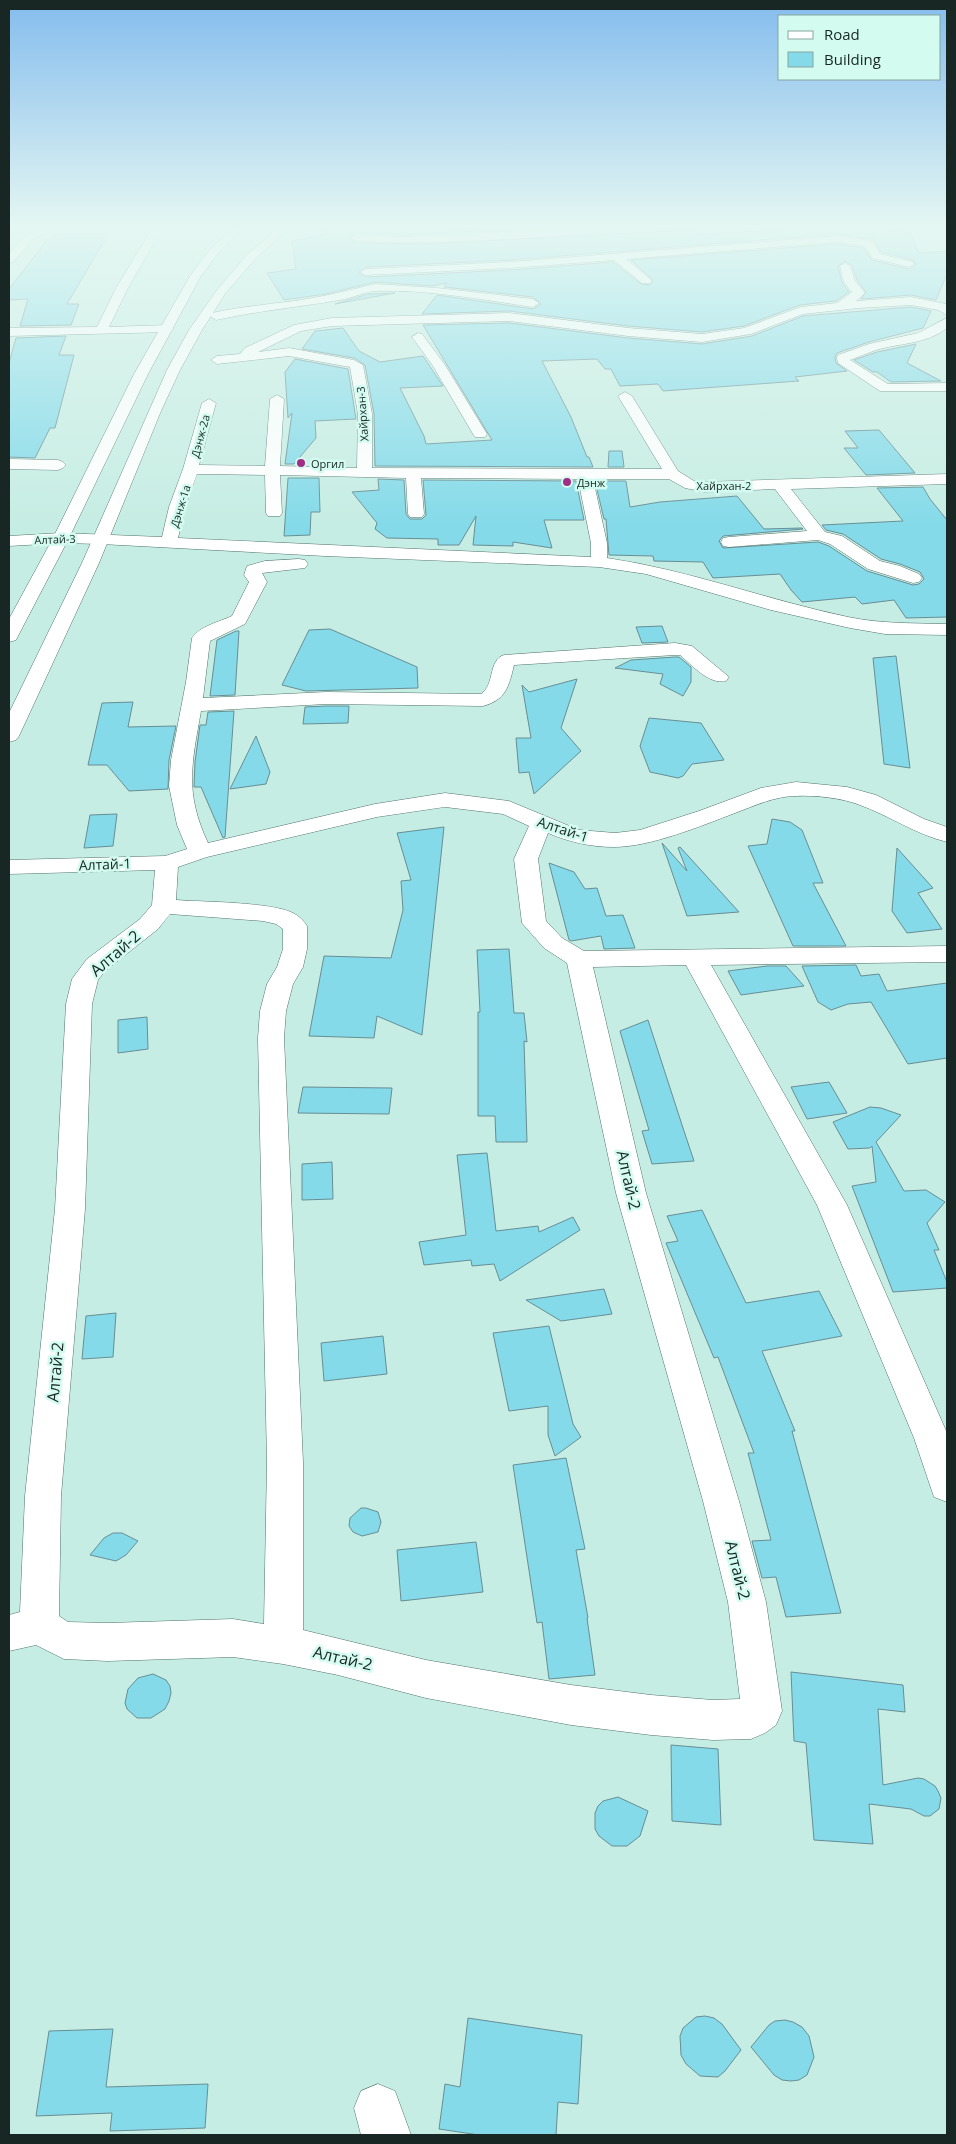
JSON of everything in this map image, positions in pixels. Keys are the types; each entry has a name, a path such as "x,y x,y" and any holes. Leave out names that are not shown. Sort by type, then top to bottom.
{"street":[{"path":"101,331 103,327"},
{"path":"9,736 24,699 101,539 171,374 197,327"},
{"path":"245,356 250,351 303,327"},
{"path":"588,327 648,338 702,338 723,336 757,327"},
{"path":"941,327 910,339 872,348 843,358 844,363 886,388 947,387"},
{"path":"10,328 101,331 167,329"},
{"path":"541,334 595,328"},
{"path":"9,636 61,538 141,374 167,329"},
{"path":"434,337 413,337 439,365 480,434"},
{"path":"217,360 289,352 303,343"},
{"name":"Хайрхан-3","path":"289,352 354,364 358,368 365,414 364,472"},
{"path":"625,396 672,474"},
{"path":"274,513 272,472 277,399"},
{"name":"Дэнж-2а","path":"191,469 209,403"},
{"path":"9,464 58,465"},
{"path":"191,469 413,474 672,474"},
{"name":"Дэнж-1а","path":"169,542 177,507 191,469"},
{"path":"413,474 416,514"},
{"name":"Хайрхан-2","path":"672,474 690,485 705,487 947,479"},
{"path":"585,475 599,543 599,562"},
{"path":"780,485 819,535"},
{"path":"729,542 819,535 836,540 874,565 894,570 913,578"},
{"name":"Алтай-3","path":"9,541 61,538 101,539 335,552 599,562 648,569 778,606 850,624 885,628 947,630"},
{"path":"468,574 525,574 552,569 574,561"},
{"path":"200,852 188,825 180,786 182,760 193,705 201,638 239,620 258,582 253,575 253,570 264,566 293,564 439,573"},
{"path":"193,705 326,698 483,700 491,698 496,693 505,661 511,659 675,648 685,650 719,677"},
{"name":"Алтай-1","path":"9,867 167,862 200,852 375,811 445,800 509,808 541,824 575,836 614,840 643,836 707,816 769,792 796,789 854,796 868,800 916,824 947,834"},
{"path":"541,824 526,859 534,922 553,943 579,959 947,954"},
{"path":"167,862 164,906 263,914 284,918 295,926 295,949 290,967 280,984 273,1011 271,1038 284,1462 283,1644"},
{"name":"Алтай-2","path":"164,906 149,924 96,965 85,979 79,1004 70,1209 43,1496 24,1630 64,1640 108,1642 232,1638 283,1644 426,1679 571,1706 713,1720 751,1719 762,1711 746,1602 721,1501 631,1193 579,959"},
{"path":"694,956 832,1205 932,1438 947,1486"}],"building":[{"path":"424,327 541,327 628,338 702,344 752,336 775,327 923,327 837,353 835,357 836,363 847,371 795,377 799,381 663,391 658,384 620,386 611,369 605,369 597,359 542,361 571,417 593,467 375,466 374,414 365,365 354,358 302,349 315,331 343,328 359,351 380,362 423,356 443,386 400,388 424,436 426,444 492,440"},
{"path":"641,327 737,327 702,332"},
{"path":"66,336 59,355 74,355 55,428 50,428 35,458 9,457 9,363 16,338"},
{"path":"916,344 907,363 941,381 891,382 854,360 877,352"},
{"path":"295,359 348,369 356,419 315,421 316,438 294,464 285,464 292,413 288,418 285,372"},
{"path":"879,430 915,473 866,475 844,448 858,448 845,431"},
{"path":"609,451 622,451 624,467 608,467"},
{"path":"288,478 319,478 320,512 311,512 310,535 284,536"},
{"path":"378,479 404,480 406,514 410,519 422,519 426,515 423,480 576,481 584,520 544,520 552,548 513,542 513,546 473,545 476,516 459,545 438,545 438,539 387,538 375,529 377,523 352,492 379,490"},
{"path":"595,481 626,481 630,507 660,502 737,496 764,529 803,529 723,536 719,541 723,548 818,542 829,546 867,571 913,585 919,584 924,579 920,572 881,559 843,534 826,530 822,525 903,521 877,488 923,487 947,520 947,617 906,618 894,600 862,604 855,597 802,602 780,574 713,578 703,562 654,561 653,556 609,555 606,519 604,519"},
{"path":"662,626 668,642 642,643 636,627"},
{"path":"330,629 417,667 418,688 306,691 282,685 309,630"},
{"path":"239,631 235,695 210,696 217,640"},
{"path":"896,656 910,768 884,764 873,658"},
{"path":"679,657 691,667 691,682 683,696 660,684 663,674 615,668 631,660"},
{"path":"577,679 561,728 581,751 534,794 529,772 519,773 516,738 531,738 522,685 529,692"},
{"path":"133,702 128,727 176,726 169,760 168,789 129,791 107,765 88,765 102,703"},
{"path":"349,706 348,723 303,724 305,707"},
{"path":"234,711 225,837 223,838 201,787 194,787 195,762 200,725 206,725 208,712"},
{"path":"649,718 701,723 724,760 692,764 683,776 678,778 650,772 640,746"},
{"path":"256,736 270,772 266,784 230,789"},
{"path":"117,814 113,846 84,848 90,815"},
{"path":"772,819 790,822 802,830 823,883 813,883 846,946 793,946 748,846 767,844"},
{"path":"444,827 422,1035 377,1016 374,1038 309,1036 324,956 391,958 403,910 401,881 411,880 397,833"},
{"path":"662,843 687,871 678,848 680,847 739,912 687,916"},
{"path":"897,848 933,888 918,893 942,929 907,933 892,911"},
{"path":"549,863 574,872 585,889 597,888 606,916 623,915 635,948 604,949 601,936 569,940"},
{"path":"509,949 514,1013 524,1013 527,1042 524,1041 527,1142 496,1142 495,1116 478,1116 478,1012 480,1012 477,950"},
{"path":"856,965 861,976 879,974 887,991 947,983 947,1058 908,1064 871,1002 848,1004 831,1010 818,1002 802,966"},
{"path":"767,966 786,966 804,986 741,995 728,971"},
{"path":"147,1017 148,1049 118,1053 118,1020"},
{"path":"648,1020 694,1161 652,1164 642,1131 649,1130 620,1031"},
{"path":"829,1082 847,1113 807,1119 791,1087"},
{"path":"303,1087 392,1088 389,1114 298,1113"},
{"path":"870,1107 881,1108 901,1115 876,1142 904,1191 926,1190 945,1202 927,1223 939,1250 934,1250 947,1282 947,1288 893,1292 852,1186 876,1182 872,1146 870,1148 848,1149 833,1122"},
{"path":"487,1153 496,1231 538,1226 539,1232 573,1217 580,1230 500,1281 494,1264 472,1266 471,1260 424,1265 419,1242 466,1235 457,1155"},
{"path":"332,1162 333,1199 302,1200 302,1164"},
{"path":"702,1210 746,1303 819,1291 842,1336 762,1351 795,1431 792,1431 841,1613 786,1617 776,1577 762,1578 752,1541 771,1540 748,1453 754,1453 718,1357 714,1358 666,1243 678,1241 667,1216"},
{"path":"604,1289 612,1314 561,1321 526,1300"},
{"path":"116,1313 113,1357 82,1359 86,1316"},
{"path":"549,1326 573,1424 581,1437 555,1456 548,1435 548,1406 509,1411 493,1333"},
{"path":"383,1336 387,1374 324,1381 321,1343"},
{"path":"566,1458 585,1549 576,1550 588,1618 595,1675 549,1679 542,1622 537,1623 513,1465"},
{"path":"361,1508 378,1512 381,1522 378,1532 362,1536 353,1532 349,1526 350,1518"},
{"path":"113,1533 122,1533 138,1541 126,1555 116,1561 90,1555 104,1538"},
{"path":"476,1542 483,1592 401,1601 397,1550"},
{"path":"791,1672 903,1685 905,1712 878,1709 883,1785 918,1778 924,1779 935,1786 938,1791 941,1798 939,1809 930,1816 924,1816 911,1809 869,1804 873,1844 814,1840 806,1743 794,1741"},
{"path":"153,1674 166,1680 170,1686 169,1701 165,1709 151,1718 137,1718 127,1709 125,1703 128,1689 138,1678"},
{"path":"671,1745 718,1749 721,1825 672,1821"},
{"path":"618,1797 648,1811 640,1836 627,1846 612,1846 599,1836 595,1829 595,1813 598,1806 603,1801"},
{"path":"696,2017 714,2018 722,2024 741,2050 718,2077 700,2076 686,2064 681,2055 680,2036 683,2028"},
{"path":"468,2018 582,2035 578,2104 558,2102 556,2135 479,2135 439,2129 445,2084 460,2087"},
{"path":"785,2020 802,2027 809,2036 814,2057 807,2075 799,2080 782,2080 774,2075 751,2047 769,2025 775,2021"},
{"path":"113,2029 106,2087 208,2084 205,2128 110,2131 112,2113 36,2116 49,2031"}],"place":[{"name":"Оргил","path":"301,463"},
{"name":"Дэнж","path":"567,482"}]}
